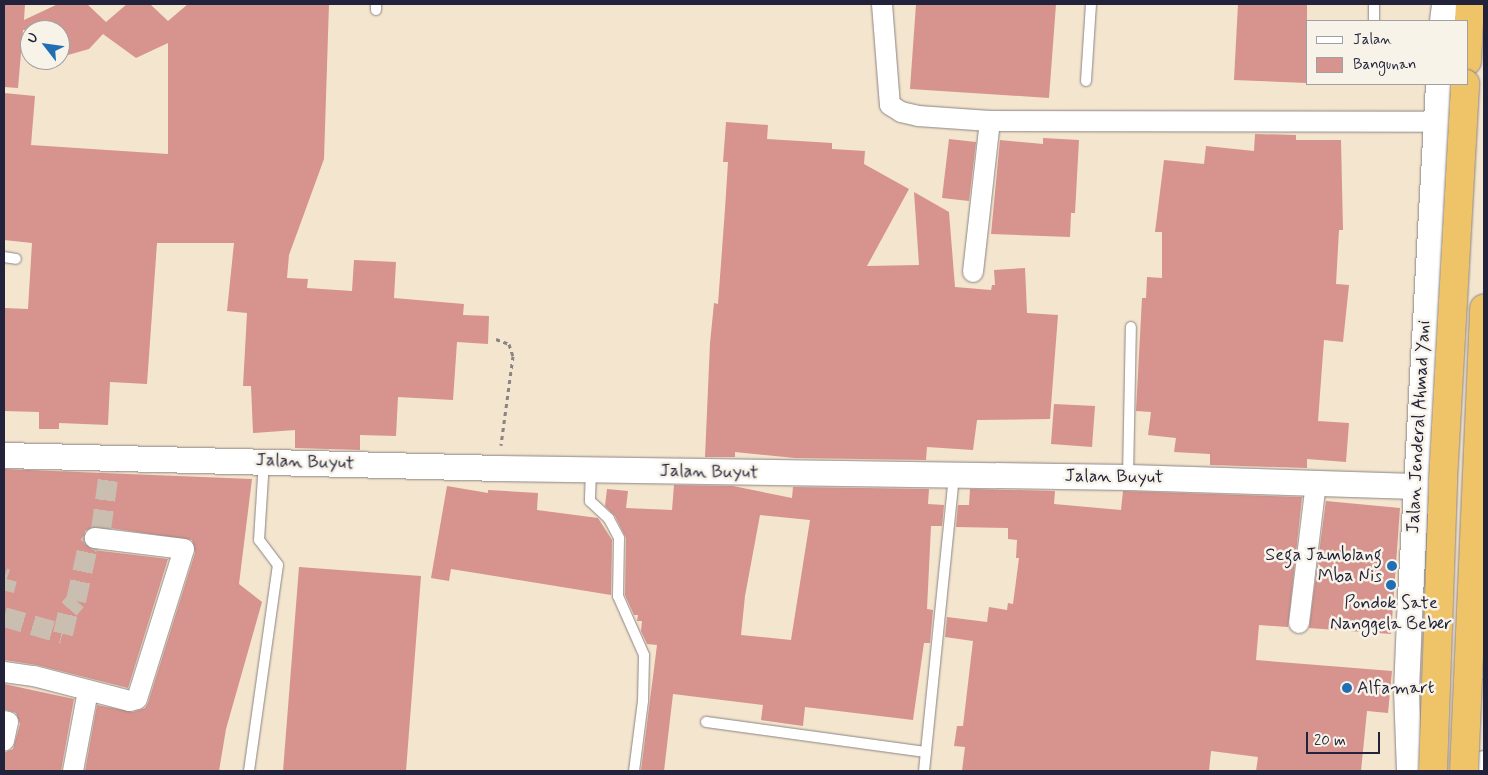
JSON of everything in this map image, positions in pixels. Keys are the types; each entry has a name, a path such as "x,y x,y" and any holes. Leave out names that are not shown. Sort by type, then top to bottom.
{"highway":[{"path":"1468,42 1470,4"},
{"name":"Jalan Jenderal Ahmad Yani","path":"1433,771 1443,480 1465,85"},
{"path":"1464,771 1484,308"}],"street":[{"path":"882,4 890,105 901,112 918,116 990,121 1435,122"},
{"path":"1442,20 1444,4"},
{"name":"Jalan Jenderal Ahmad Yani","path":"1413,766 1406,691 1416,597 1415,486 1438,85"},
{"path":"973,272 990,121"},
{"name":"Jalan Buyut","path":"4,455 498,468 1128,477 1415,486"},
{"path":"1299,623 1316,483"},
{"path":"4,673 34,676 130,701 137,699 184,549 94,538"},
{"path":"72,771 88,691"},
{"path":"4,721 8,722 4,741"},
{"path":"1480,771 1484,763"}],"lane":[{"path":"1086,80 1091,4"},
{"path":"1374,4 1374,20"},
{"path":"4,257 16,259"},
{"path":"1128,477 1131,327"},
{"path":"249,771 278,565 259,540 264,461"},
{"path":"591,469 590,500 609,519 619,538 618,596 644,655 643,701 634,771"},
{"path":"924,771 954,475"},
{"path":"706,722 926,752"}],"path":[{"path":"496,339 509,344 513,356 498,468"}],"building":[{"path":"4,4 25,4 24,20 20,20 18,88 4,87"},
{"path":"58,4 87,4 106,22 127,4 150,4 168,21 188,4 329,4 324,159 289,255 287,278 308,279 307,288 352,291 354,260 396,262 394,298 464,304 463,315 489,316 488,344 457,342 453,400 398,397 396,436 360,435 360,450 295,448 295,430 253,433 251,386 243,386 247,313 227,311 234,243 157,243 147,384 110,382 108,425 59,423 59,429 39,429 39,412 4,411 4,308 28,309 32,243 4,240 4,93 35,96 31,145 168,154 168,43 136,58 103,34 89,49 70,54 70,20 24,20"},
{"path":"916,4 1056,4 1049,98 910,89"},
{"path":"1238,4 1307,4 1306,83 1234,80"},
{"path":"726,122 768,125 767,139 832,143 832,149 865,151 864,164 909,189 867,266 919,265 914,192 949,212 955,287 991,290 992,285 995,285 994,270 1025,268 1027,313 1058,315 1050,419 977,420 973,450 927,447 926,460 795,458 735,452 735,457 705,457 710,343 714,303 718,304 728,162 723,162"},
{"path":"1255,134 1296,135 1296,140 1341,140 1343,230 1339,230 1336,284 1349,285 1343,342 1324,340 1318,421 1349,423 1346,462 1307,459 1307,468 1210,465 1210,454 1174,452 1176,438 1148,435 1151,412 1136,411 1142,298 1146,298 1147,277 1162,278 1162,232 1155,232 1164,160 1204,164 1206,146 1254,151"},
{"path":"1043,138 1079,140 1075,213 1071,213 1070,237 991,234 1000,140 1043,144"},
{"path":"949,139 976,142 969,201 942,198"},
{"path":"1054,404 1095,406 1092,447 1051,444"},
{"path":"4,469 252,479 239,584 262,602 226,729 219,771 85,771 97,705 133,712 145,708 148,703 195,553 192,540 96,526 85,531 84,543 93,550 168,559 128,688 37,665 4,660"},
{"path":"674,485 733,486 792,498 793,487 929,489 928,504 944,505 942,526 931,526 927,609 933,610 930,643 924,643 913,720 805,707 803,726 761,720 763,705 673,694 664,771 641,771 657,645 647,644 641,631 642,621 637,621 638,615 634,615 625,595 626,538 615,516 605,506 607,489 628,491 626,508 672,510","holes":["760,515 810,520 791,640 741,635 745,596"]},
{"path":"447,486 488,493 488,490 538,493 537,510 598,518 612,540 611,595 451,569 449,581 431,578"},
{"path":"970,489 1055,491 1054,504 1121,510 1123,491 1302,497 1288,627 1259,625 1256,660 1392,671 1388,713 1367,711 1361,771 1256,771 1258,757 1211,751 1209,771 962,771 965,747 954,746 957,726 963,726 973,641 945,637 947,617 987,622 989,607 1007,610 1008,603 1013,604 1019,558 1016,558 1017,540 1008,539 1008,528 956,527 958,505 969,505"},
{"path":"1326,501 1400,508 1391,634 1309,628"},
{"path":"299,567 421,576 406,771 283,771"},
{"path":"4,684 74,699 61,771 4,771 4,753 13,749 20,724 16,713 4,709"}],"tunnel":[{"path":"4,617 63,634 69,609 76,601 88,546 101,530 111,457"},
{"path":"4,578 7,579 4,591"}],"place":[{"name":"Sega Jamblang Mba Nis","path":"1392,566"},
{"name":"Pondok Sate Nanggela Beber","path":"1391,585"},
{"name":"Alfamart","path":"1347,688"}]}
